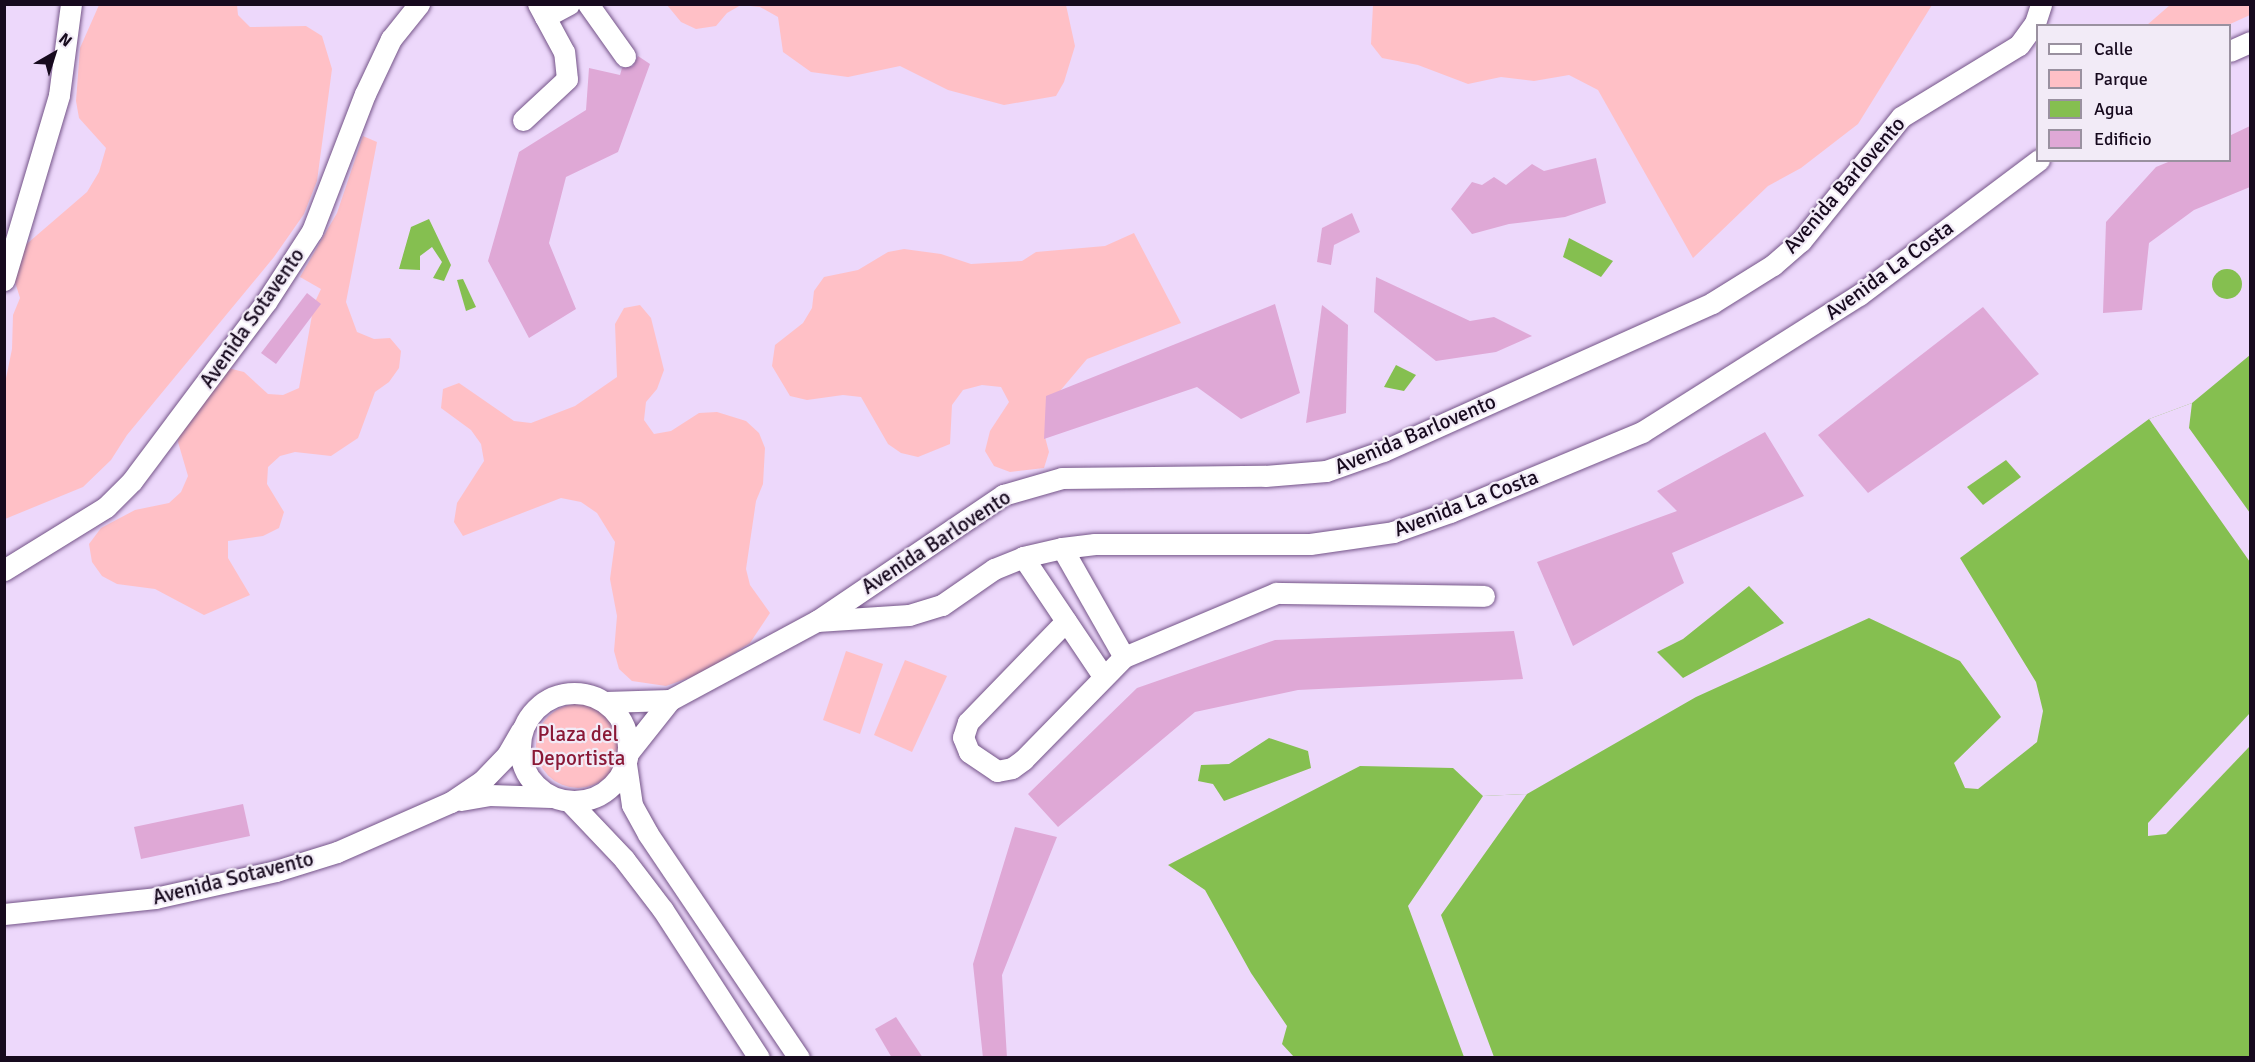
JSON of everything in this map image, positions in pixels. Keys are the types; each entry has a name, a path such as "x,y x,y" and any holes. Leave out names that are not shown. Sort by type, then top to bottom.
{"street":[{"path":"4,280 59,95 71,4"},
{"path":"391,39 403,4"},
{"name":"Avenida Sotavento","path":"4,570 106,507 132,481 266,302 312,231 365,94 391,39 419,4"},
{"path":"523,120 567,79 564,52 541,11 568,4"},
{"path":"588,4 625,56"},
{"name":"Avenida Barlovento","path":"627,758 670,700 818,621 985,505 1022,487 1072,478 1265,476 1326,471 1383,451 1712,303 1751,280 1801,241 1901,117 2019,45 2035,23 2041,4"},
{"path":"2231,50 2250,42"},
{"name":"Avenida La Costa","path":"818,621 909,615 942,605 994,569 1023,557 1062,549 1095,544 1310,544 1393,532 1471,504 1642,432 1859,295 2036,162"},
{"path":"1062,549 1125,657"},
{"path":"1023,557 1103,676"},
{"path":"1066,621 968,722 963,737 969,752 997,771 1012,768 1103,676 1125,657 1276,593 1484,596"},
{"path":"759,1058 663,910 624,859 561,799 535,786 524,770 519,750 521,731 531,712 546,699 566,693 586,693 605,702 619,716 627,733 632,805 648,834 798,1058"},
{"name":"Avenida Barlovento","path":"605,702 670,700"},
{"name":"Avenida Sotavento","path":"4,914 100,905 215,886 337,852 451,802 482,781 507,755 521,731"},
{"path":"561,799 588,800 604,793 618,780 627,758"},
{"name":"Avenida Sotavento","path":"451,802 489,795 561,799"}],"green space":[{"path":"1373,4 1932,5 1858,124 1801,168 1768,186 1693,258 1598,90 1569,75 1534,81 1501,77 1468,84 1418,65 1382,58 1371,44"},
{"path":"99,5 237,5 238,15 250,27 306,26 322,36 332,69 317,181 304,214 274,257 127,435 111,460 83,487 5,519 5,383 12,349 13,315 20,298 11,269 22,248 87,192 99,172 106,148 79,118 76,101 80,48"},
{"path":"667,5 741,5 727,13 716,26 696,29 681,22"},
{"path":"741,5 1066,5 1075,46 1064,82 1056,96 1004,105 948,90 900,66 848,77 811,72 783,52 778,17 760,7"},
{"path":"2170,5 2250,5 2250,15 2230,24 2148,24"},
{"path":"363,136 377,142 346,302 357,332 374,339 390,338 401,351 399,368 389,382 375,392 358,438 331,456 295,452 280,456 268,467 267,484 284,512 279,528 263,536 228,541 228,558 250,595 204,615 155,589 117,584 102,576 92,562 89,544 101,528 135,510 169,503 181,492 188,476 178,442 181,425 208,397 213,379 228,368 244,372 268,394 283,395 299,388 314,304 321,289 300,277 337,213"},
{"path":"1134,233 1181,323 1087,359 1049,404 1045,437 1049,452 1044,468 1010,472 994,466 985,451 990,431 1009,402 1001,387 982,385 963,390 952,405 950,444 918,457 901,453 888,444 861,397 843,395 807,400 790,396 772,366 775,345 803,323 812,308 814,291 824,277 858,270 888,252 904,249 941,254 971,264 1022,261 1036,252 1105,246"},
{"path":"640,305 651,318 664,370 657,389 646,402 644,420 654,434 671,431 699,413 717,412 746,421 759,433 765,448 763,484 756,501 746,569 750,585 770,613 750,643 703,673 666,686 632,681 619,669 614,651 617,616 610,579 615,542 597,513 581,502 561,498 463,536 454,522 457,503 484,461 481,444 471,430 441,408 443,389 459,383 514,421 531,423 575,406 617,377 615,324 624,308"},
{"path":"846,651 883,664 860,734 823,720"},
{"path":"905,660 947,676 912,752 874,735"},
{"name":"Plaza del Deportista","path":"578,704 601,711 613,723 620,746 613,769 601,781 578,788 555,781 543,769 536,746 543,723 555,711"}],"water":[{"path":"429,219 451,265 444,281 433,278 442,262 432,247 420,256 420,270 399,269 411,227"},
{"path":"1569,238 1613,261 1601,277 1563,257"},
{"path":"2227,269 2238,273 2242,284 2238,295 2227,299 2216,295 2212,284 2216,273"},
{"path":"463,279 476,307 466,311 457,280"},
{"path":"2250,355 2250,1057 1294,1057 1282,1044 1287,1026 1251,973 1205,890 1168,865 1360,766 1453,768 1483,796 1527,794 1696,697 1869,618 1960,661 2001,717 1954,763 1965,788 1978,789 2037,742 2043,711 2036,682 1960,558 2149,419 2192,403"},
{"path":"1396,365 1416,375 1404,391 1384,387"},
{"path":"2006,460 2021,477 1983,505 1967,487"},
{"path":"1749,586 1784,623 1683,678 1657,652 1683,639"},
{"path":"1269,738 1308,751 1311,768 1224,801 1213,784 1198,781 1201,765 1229,764"}],"pier":[{"path":"2192,403 2189,428 2250,513 2250,562 2149,419"},
{"path":"2250,713 2250,746 2166,834 2148,836 2148,823"},
{"path":"1527,794 1441,915 1494,1057 1464,1057 1408,906 1483,796"}],"building":[{"path":"638,56 650,64 618,152 566,177 549,243 576,309 529,338 488,261 519,152 586,110 589,68 620,75 622,68 633,66"},
{"path":"2250,126 2250,187 2194,210 2149,243 2142,310 2103,313 2106,222 2156,167 2168,162 2231,162 2231,135"},
{"path":"1596,158 1606,203 1565,217 1509,224 1472,234 1451,209 1472,182 1482,185 1494,177 1506,185 1532,164 1544,171"},
{"path":"1352,213 1360,232 1334,245 1331,265 1317,262 1322,228"},
{"path":"1376,277 1470,321 1494,317 1532,336 1496,352 1436,361 1374,312"},
{"path":"307,293 321,304 276,364 261,353"},
{"path":"1275,304 1300,393 1241,419 1197,387 1044,439 1046,396"},
{"path":"1322,305 1348,325 1346,413 1306,423"},
{"path":"1983,307 2039,374 1868,493 1818,435"},
{"path":"1765,432 1804,496 1672,553 1684,583 1573,646 1537,562 1677,511 1657,491"},
{"path":"1514,631 1523,679 1298,690 1195,712 1058,827 1028,794 1137,688 1275,640"},
{"path":"243,804 250,836 141,859 134,827"},
{"path":"1015,827 1057,837 1002,975 1007,1058 983,1058 973,964"},
{"path":"896,1017 923,1058 892,1058 875,1029"}]}
